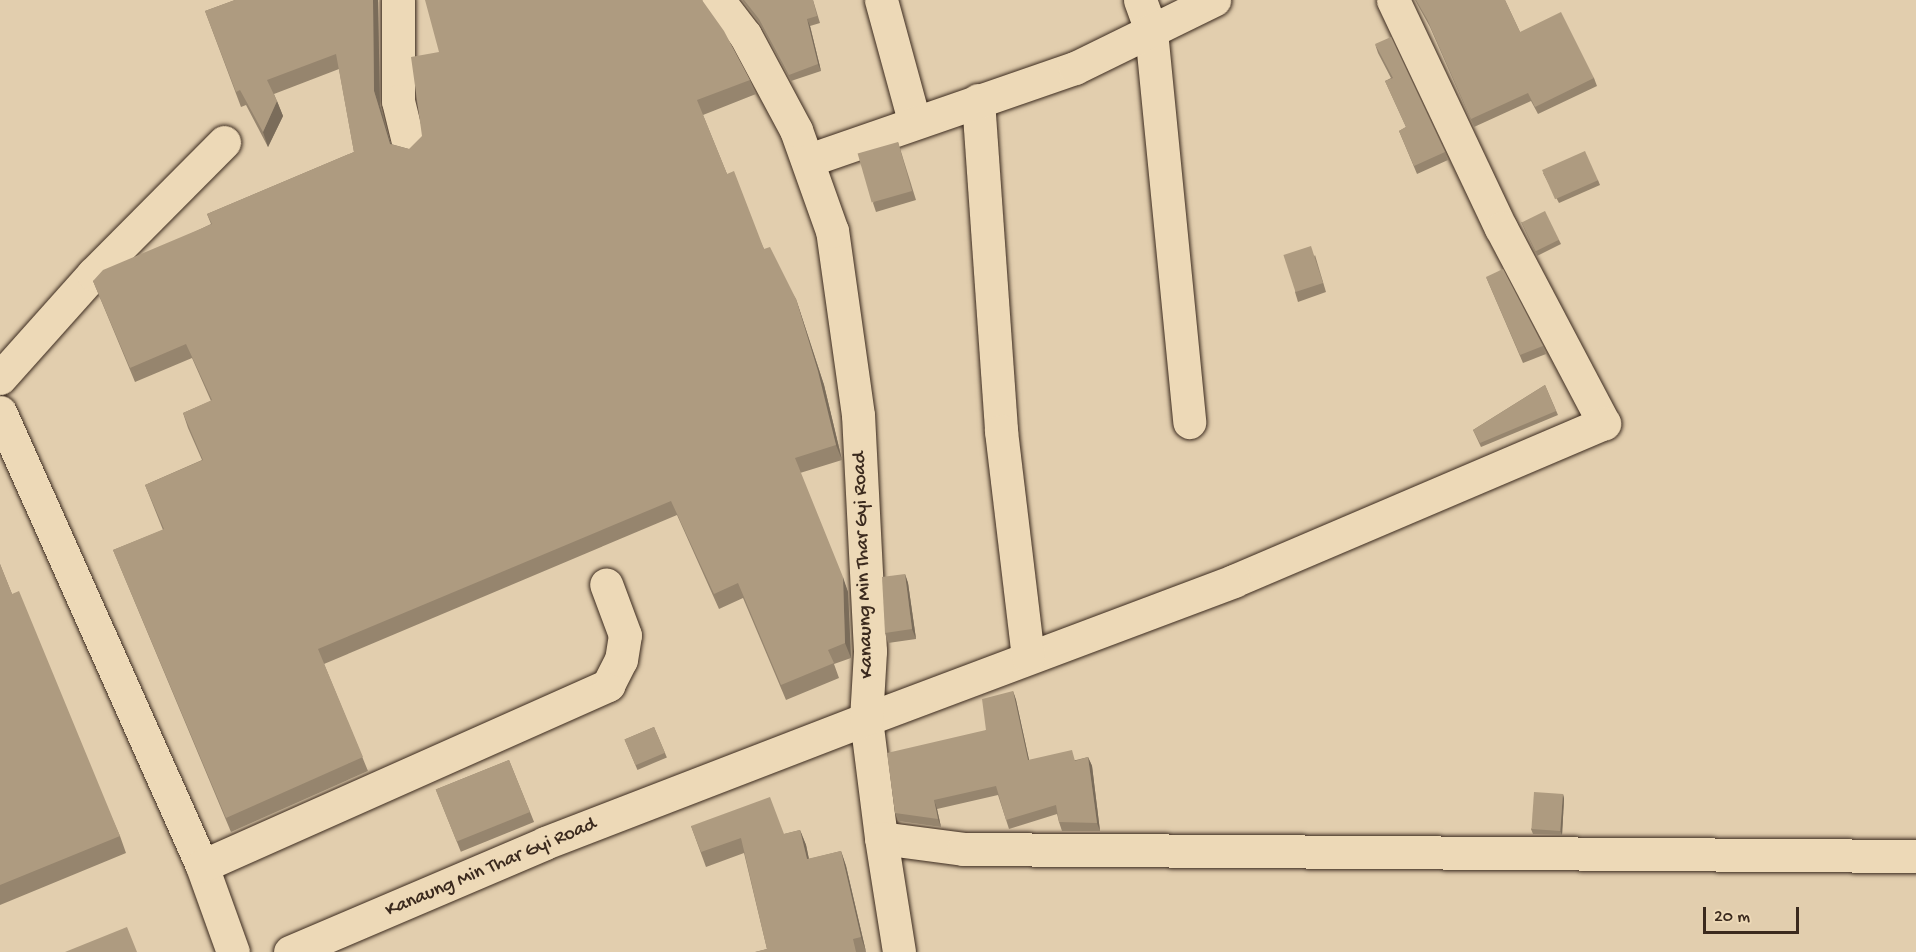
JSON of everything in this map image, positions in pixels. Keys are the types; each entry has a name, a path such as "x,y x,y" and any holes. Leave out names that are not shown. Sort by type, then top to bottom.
{"street":[{"path":"398,0 398,101 410,146"},
{"name":"Kanaung Min Thar Gyi Road","path":"290,952 545,843 866,719 870,651 858,415 832,231 809,160 771,80 718,0"},
{"path":"881,0 914,121"},
{"path":"1140,0 1150,31 1189,422"},
{"path":"809,160 914,121 1076,68 1214,0"},
{"path":"900,952 881,838 866,719 1028,656 1234,581 1604,423 1502,228 1393,0"},
{"path":"978,100 1001,431 1028,656"},
{"path":"0,378 93,274 224,142"},
{"path":"0,412 202,866 233,952"},
{"path":"202,866 608,685 621,660 624,635 606,584"},
{"path":"881,838 963,849 1916,856"}],"building":[{"path":"235,0 373,0 374,91 390,144 409,149 422,136 411,57 439,52 425,0 702,0 724,31 750,80 697,100 727,174 734,171 764,249 770,247 796,299 818,371 836,445 795,458 843,577 845,643 828,650 834,663 781,685 738,583 714,594 671,501 318,649 363,757 226,818 113,550 164,529 145,485 203,460 183,413 212,400 186,344 130,368 93,281 103,270 212,224 207,214 354,152 336,54 267,80 277,101 263,132 240,90 236,92 205,11"},
{"path":"744,0 813,0 817,16 807,19 818,64 789,75 759,19"},
{"path":"1416,0 1505,0 1520,32 1561,12 1594,78 1535,107 1528,93 1471,119 1427,19"},
{"path":"1391,37 1445,152 1414,166 1399,131 1406,127 1385,81 1393,78 1375,44"},
{"path":"898,142 912,191 872,203 858,154"},
{"path":"1585,151 1598,180 1555,199 1542,170"},
{"path":"1545,211 1559,240 1536,251 1522,222"},
{"path":"1311,246 1323,283 1295,292 1283,255"},
{"path":"1503,269 1543,346 1520,355 1486,277"},
{"path":"1545,385 1556,411 1480,443 1473,430"},
{"path":"0,564 12,594 19,591 120,836 0,885"},
{"path":"905,574 912,629 885,633 882,577"},
{"path":"1013,691 1028,760 1072,750 1075,761 1088,757 1097,823 1059,822 1056,805 1006,820 996,786 934,800 938,819 895,813 887,753 986,730 982,699"},
{"path":"654,727 665,753 635,765 625,740"},
{"path":"509,760 530,812 457,842 436,790"},
{"path":"1534,792 1563,794 1560,831 1531,829"},
{"path":"770,797 784,834 800,830 807,859 841,851 861,937 853,939 856,952 755,952 767,949 741,838 701,852 691,826"},
{"path":"127,927 137,952 65,952"}]}
